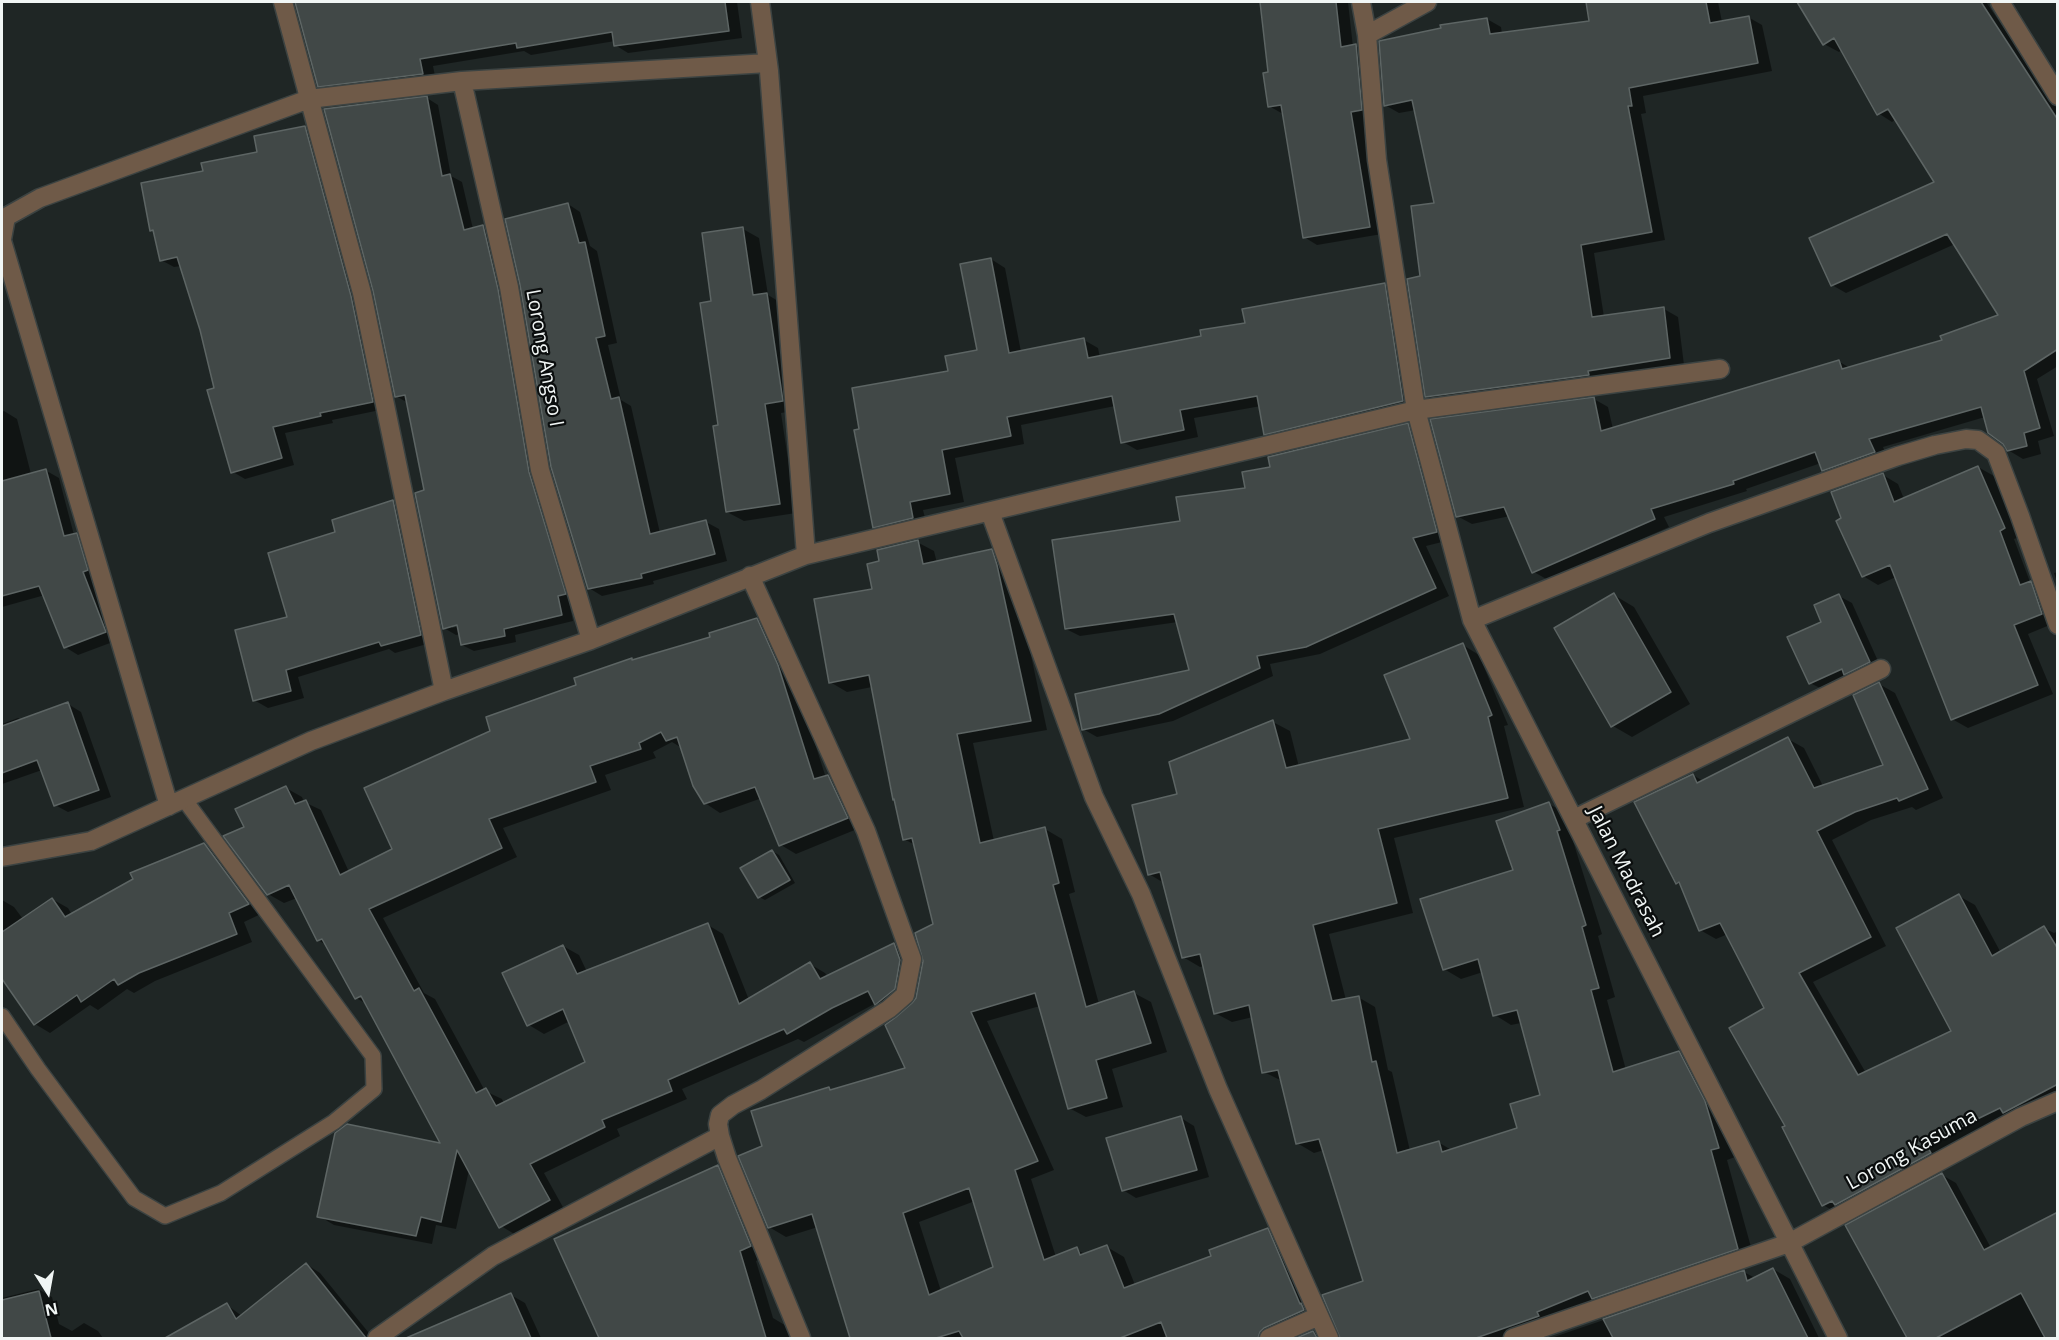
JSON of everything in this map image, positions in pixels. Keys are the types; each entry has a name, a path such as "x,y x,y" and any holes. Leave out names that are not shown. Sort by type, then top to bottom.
{"street":[{"path":"283,2 362,293 444,691"},
{"path":"760,2 768,63 806,555"},
{"name":"Jalan Madrasah","path":"1361,2 1377,160 1416,410 1472,620 1838,1338"},
{"path":"1366,35 1427,2"},
{"path":"2000,2 2058,96"},
{"path":"176,802 2,240 4,213 309,99 462,81 768,63"},
{"name":"Lorong Angso I","path":"462,81 509,287 540,470 591,640"},
{"path":"2,856 91,841 311,741 444,691 591,640 806,555 1416,410 1720,369"},
{"path":"1472,620 1710,523 1898,456 1966,439 1978,440 1996,453 2058,626"},
{"path":"990,512 1094,797 1141,894 1218,1089 1329,1338"},
{"path":"750,576 866,831 912,958 905,995 889,1009 761,1090 733,1104 720,1115 720,1136 731,1168 801,1338"},
{"path":"1574,819 1881,669"},
{"name":"Lorong Kasuma","path":"1513,1338 1789,1243 2021,1117 2058,1101"},
{"path":"377,1338 493,1256 720,1136"},
{"path":"1269,1338 1319,1316"}],"lane":[{"path":"2,1016 38,1069 134,1198 165,1216 220,1192 334,1122 374,1089 373,1056 176,802"}],"building":[{"path":"295,2 725,2 729,31 614,46 612,32 517,48 516,43 420,59 423,74 318,87"},
{"path":"1260,2 1336,2 1341,47 1356,44 1362,110 1351,112 1370,227 1303,238 1281,105 1268,107 1263,73 1268,72"},
{"path":"1586,2 1706,2 1710,23 1749,16 1758,63 1629,88 1632,106 1628,106 1652,232 1581,245 1592,317 1664,307 1670,358 1588,371 1589,375 1425,397 1407,279 1420,276 1411,206 1434,203 1412,100 1384,106 1379,41 1441,28 1440,25 1487,18 1490,34 1589,21"},
{"path":"1797,2 1981,2 2058,120 2058,349 2024,371 2040,428 2024,433 2027,446 2007,451 2003,444 1988,433 1981,407 1869,439 1875,452 1822,471 1815,452 1733,481 1734,484 1651,509 1655,519 1532,573 1504,507 1456,517 1430,419 1594,397 1601,431 1839,360 1842,369 1942,340 1940,336 1998,315 1947,234 1831,286 1809,238 1934,182 1888,109 1877,115 1834,38 1823,45"},
{"path":"427,96 442,176 450,174 464,230 483,225 498,289 529,472 566,594 558,596 562,615 504,629 505,636 461,645 457,625 443,629 415,493 424,490 405,395 395,397 373,291 324,109"},
{"path":"305,126 351,296 373,402 320,413 321,416 273,427 282,458 231,473 207,390 214,388 200,330 177,257 160,261 153,230 150,231 141,183 203,171 201,163 257,152 254,136"},
{"path":"568,203 579,243 585,242 605,336 596,338 611,399 619,397 650,534 706,520 715,554 641,574 642,578 588,589 551,467 520,285 505,219"},
{"path":"743,227 753,295 767,293 783,401 765,404 780,504 726,512 713,426 718,425 700,303 711,301 702,233"},
{"path":"991,258 1009,353 1084,338 1088,358 1201,336 1200,330 1245,323 1242,309 1385,283 1403,401 1264,435 1257,396 1180,410 1184,430 1121,443 1112,396 1007,417 1011,436 942,450 950,494 910,502 913,518 873,528 854,430 859,429 852,388 948,371 945,356 977,350 960,264"},
{"path":"1408,423 1437,532 1413,538 1436,588 1306,647 1257,656 1260,668 1159,714 1082,730 1075,694 1189,670 1174,614 1065,629 1052,540 1180,521 1176,497 1245,488 1242,472 1270,467 1268,457"},
{"path":"1978,466 2005,528 2000,531 2020,585 2031,581 2042,614 2014,625 2038,685 1951,720 1890,565 1862,577 1836,521 1841,518 1831,492 1883,473 1894,502"},
{"path":"46,469 64,536 77,533 88,570 83,572 106,632 64,648 39,586 2,596 2,481"},
{"path":"393,500 421,635 381,646 379,642 286,670 291,691 253,701 235,630 287,617 268,553 335,532 332,520"},
{"path":"918,540 923,564 992,549 1031,721 957,734 980,843 1045,827 1059,883 1053,885 1086,1007 1134,991 1151,1043 1096,1060 1107,1098 1068,1109 1035,993 971,1012 1038,1161 1015,1170 1044,1260 1077,1247 1080,1255 1107,1245 1124,1288 1211,1256 1209,1250 1268,1228 1304,1310 1264,1328 1258,1338 1167,1338 1161,1322 1120,1338 963,1338 959,1331 936,1338 850,1338 812,1214 768,1228 738,1156 762,1146 751,1111 829,1087 830,1090 905,1068 885,1025 916,998 923,961 915,933 933,924 912,838 903,840 869,675 829,683 814,599 872,589 867,564 879,561 877,550","holes":["969,1188 993,1267 929,1295 903,1213"]},
{"path":"1614,593 1671,692 1611,727 1554,628"},
{"path":"1839,594 1870,662 1844,675 1842,669 1809,684 1787,637 1821,622 1814,605"},
{"path":"757,618 778,665 814,779 828,775 848,818 779,846 755,787 704,804 693,786 677,737 666,741 661,732 639,743 641,749 590,766 596,782 489,819 502,848 369,909 414,991 419,988 476,1093 486,1088 496,1106 585,1062 563,1009 527,1026 502,973 563,945 577,974 708,923 739,1004 810,962 820,979 894,943 900,960 895,989 875,1005 868,991 832,1008 787,1034 784,1029 668,1080 672,1091 602,1120 605,1127 530,1164 550,1200 499,1228 457,1150 441,1222 421,1217 416,1236 317,1217 335,1133 347,1124 440,1143 361,996 355,999 322,939 317,941 289,885 267,895 223,836 244,827 235,809 286,786 295,804 306,800 340,875 392,849 364,788 490,731 486,717 576,685 574,678 632,658 632,660 710,637 709,633"},
{"path":"1463,643 1492,715 1488,717 1508,798 1378,829 1397,903 1313,925 1332,1001 1359,996 1372,1062 1376,1061 1397,1153 1439,1141 1442,1152 1517,1128 1510,1104 1540,1095 1517,1010 1493,1016 1478,959 1443,970 1420,899 1513,870 1496,821 1549,802 1560,830 1557,831 1586,925 1582,927 1599,988 1591,990 1613,1072 1679,1051 1705,1101 1719,1148 1711,1150 1738,1249 1592,1299 1588,1291 1537,1312 1539,1316 1476,1338 1340,1338 1322,1295 1363,1281 1319,1139 1296,1144 1278,1070 1262,1073 1249,1005 1214,1014 1200,954 1182,958 1160,872 1148,875 1132,805 1177,794 1169,762 1273,720 1286,768 1410,739 1384,675"},
{"path":"1879,682 1928,789 1899,801 1897,798 1855,812 1817,831 1871,937 1799,973 1858,1075 1951,1031 1896,928 1959,894 1992,956 2044,926 2058,949 2058,1084 2003,1113 2000,1108 1926,1144 1931,1153 1835,1205 1832,1201 1822,1206 1782,1127 1785,1126 1729,1028 1764,1008 1720,923 1699,931 1679,882 1676,884 1634,802 1693,774 1697,783 1788,737 1814,788 1883,765 1853,695"},
{"path":"68,702 99,790 54,806 37,760 2,773 2,726"},
{"path":"204,843 249,904 229,913 237,934 139,973 118,985 114,979 81,1002 77,995 34,1025 2,979 2,932 52,898 65,917 133,879 130,873"},
{"path":"772,850 790,880 758,898 740,868"},
{"path":"1181,1116 1197,1170 1122,1191 1106,1138"},
{"path":"718,1165 751,1246 740,1251 766,1338 599,1338 554,1239"},
{"path":"1942,1173 1984,1250 2058,1212 2058,1338 2045,1338 2021,1293 1936,1338 1907,1338 1845,1225"},
{"path":"306,1263 366,1338 165,1338 227,1303 236,1319"},
{"path":"1773,1268 1808,1338 1613,1338 1603,1319 1744,1270 1747,1281"},
{"path":"39,1291 51,1338 2,1338 2,1300"},
{"path":"511,1293 531,1338 406,1338"},
{"path":"1313,1331 1317,1338 1296,1338"}]}
